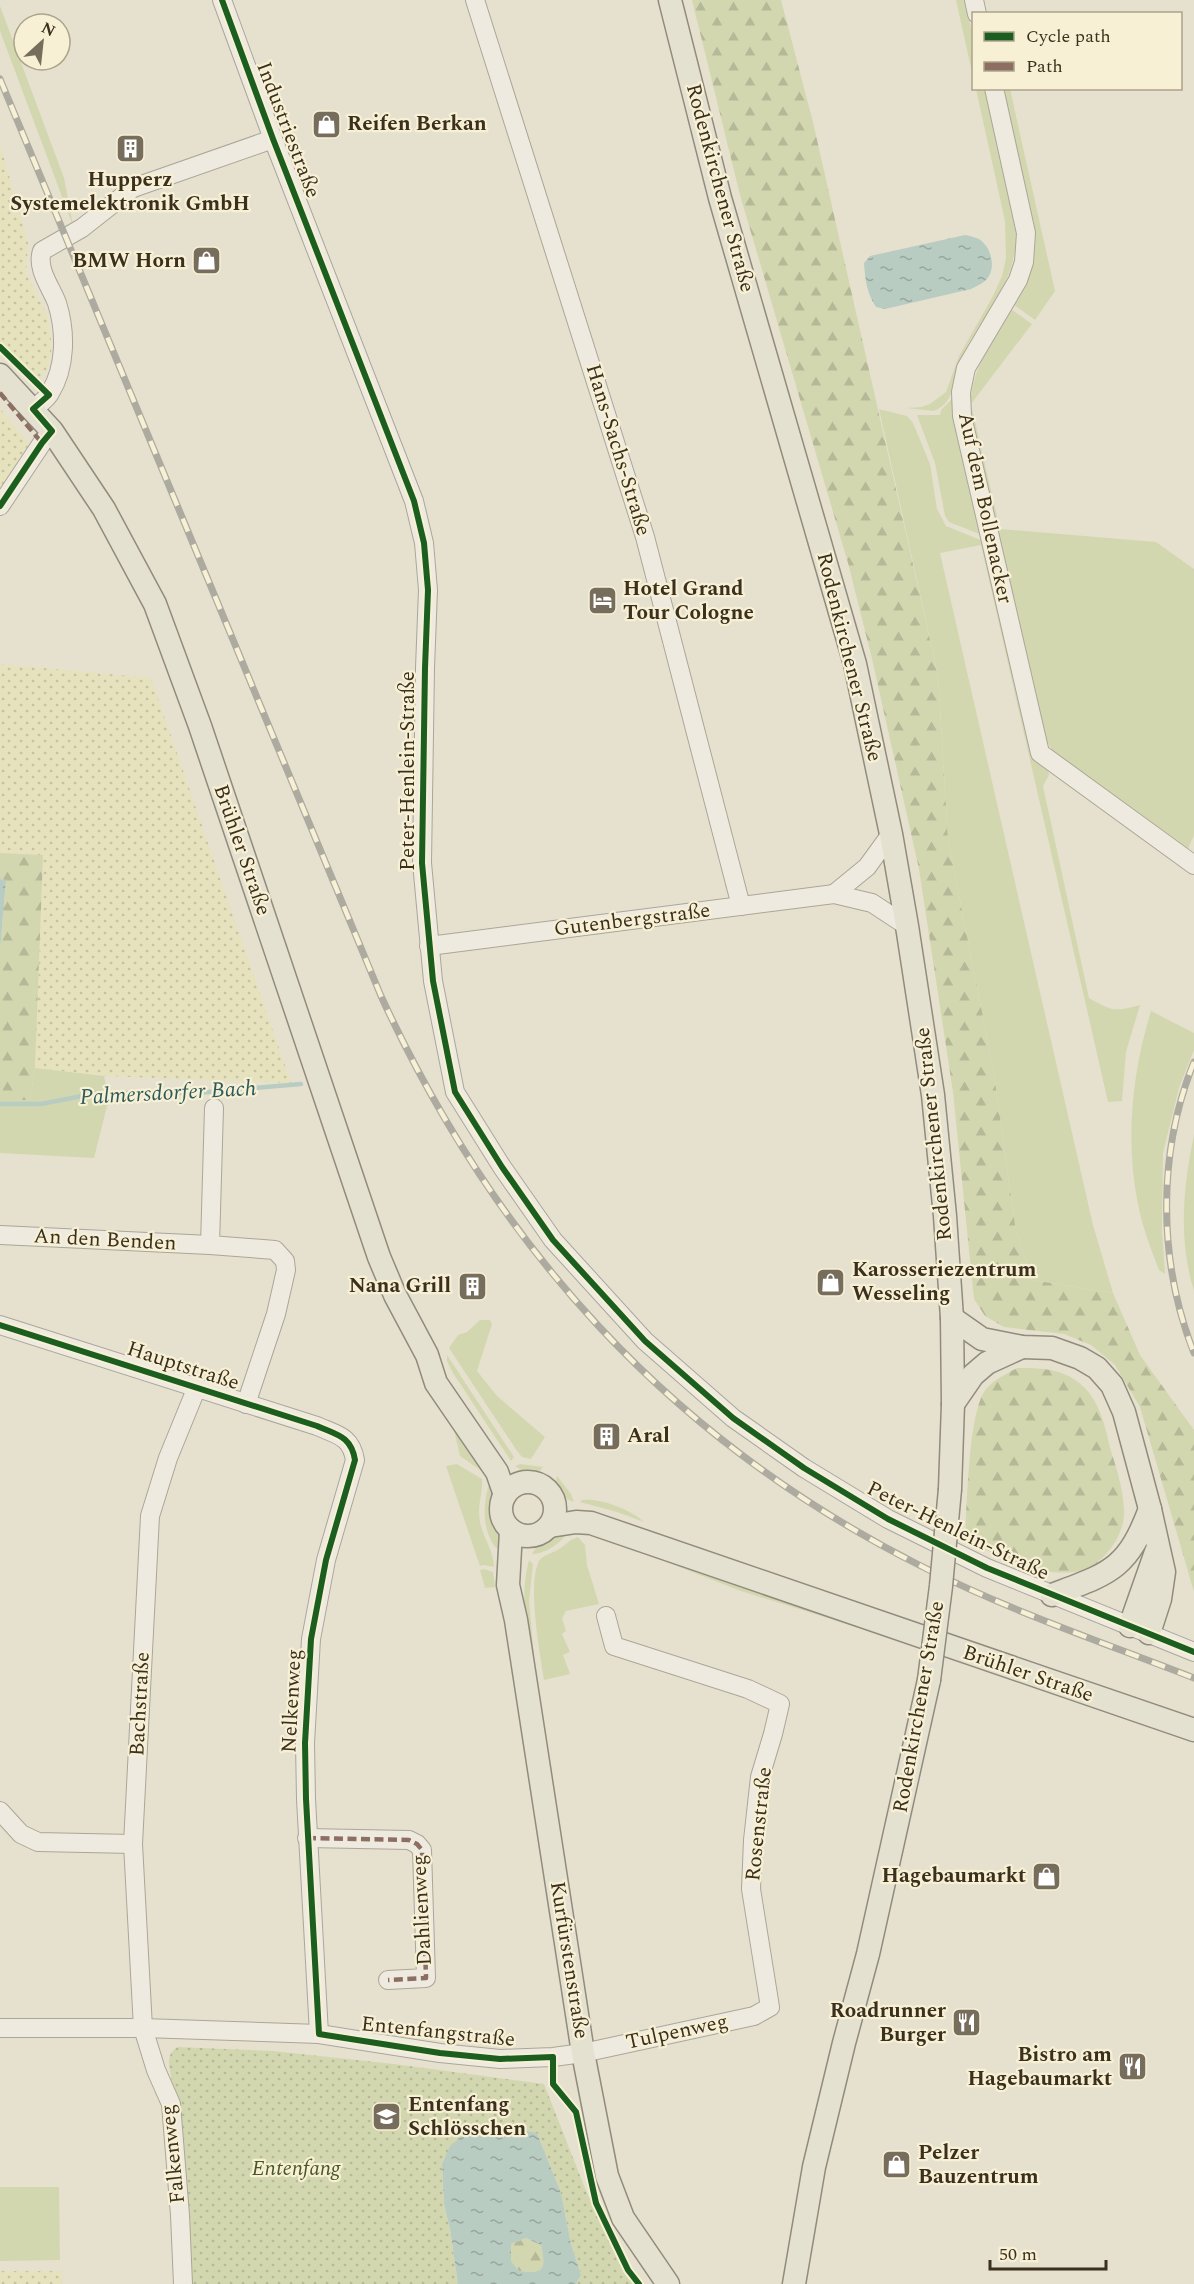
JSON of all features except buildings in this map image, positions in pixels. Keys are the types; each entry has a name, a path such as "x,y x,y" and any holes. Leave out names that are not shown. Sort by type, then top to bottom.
{"main road":[{"name":"Rodenkirchener Straße","path":"670,0 720,198 855,664 891,834 933,1095 952,1318 953,1404 950,1489 941,1586 928,1680 868,1954 814,2167 794,2284"},
{"name":"Brühler Straße","path":"0,375 52,431 104,509 155,604 200,726 379,1257 395,1295 427,1355 449,1375 509,1465 514,1489"},
{"path":"952,1318 982,1340 1022,1347 1052,1348 1080,1358 1097,1368 1112,1385 1124,1412 1158,1547 1139,1629"},
{"path":"953,1404 973,1375 987,1363 1022,1347"},
{"path":"537,1484 545,1488 552,1497 555,1510 550,1526 542,1533 520,1534 502,1518 500,1509 514,1489 537,1484"},
{"name":"Brühler Straße","path":"552,1497 577,1507 620,1517 693,1556"},
{"path":"1052,1595 1103,1575 1122,1561 1140,1536 1150,1509"},
{"name":"Brühler Straße","path":"550,1526 576,1522 591,1523 693,1556 1194,1730"},
{"name":"Kurfürstenstraße","path":"520,1534 508,1585 516,1620 583,2053 607,2176 623,2218 668,2284"}],"street":[{"name":"Industriestraße","path":"222,0 324,271"},
{"name":"Hans-Sachs-Straße","path":"476,0 645,537 741,906"},
{"name":"Auf dem Bollenacker","path":"994,90 1026,233 1024,262 1018,280 966,368 961,392 962,416 1040,753 1194,865"},
{"path":"33,409 49,395 59,375 64,342 57,304 42,268 40,257 42,251 82,228 133,188 273,139"},
{"name":"Peter-Henlein-Straße","path":"324,271 414,501 424,543 428,590 422,863 429,946 440,1024 455,1092 502,1167 553,1240 645,1341 733,1418 804,1468 888,1519 987,1568 1194,1652"},
{"path":"0,507 52,431"},
{"path":"834,894 867,867 891,834"},
{"path":"834,894 872,903 907,926"},
{"name":"Gutenbergstraße","path":"429,946 834,894"},
{"path":"210,1245 214,1108"},
{"name":"An den Benden","path":"0,1235 268,1248 281,1254 286,1269 276,1314 246,1404"},
{"name":"Hauptstraße","path":"0,1325 317,1426 342,1437 353,1446"},
{"name":"Bachstraße","path":"143,2028 133,1844 150,1516 168,1458 197,1387"},
{"name":"Nelkenweg","path":"319,2034 307,1838 305,1743 311,1639 326,1560 355,1460 353,1446"},
{"name":"Rosenstraße","path":"606,1616 614,1646 748,1689 780,1704 760,1777 753,1840 751,1889 770,2007"},
{"path":"0,1811 21,1834 38,1842 133,1844"},
{"name":"Dahlienweg","path":"307,1838 409,1840 420,1846 422,1850 426,1978 388,1980"},
{"name":"Tulpenweg","path":"583,2053 754,2016 770,2007"},
{"name":"Entenfangstraße","path":"0,2028 143,2028 319,2034 500,2059 553,2057 583,2053"},
{"name":"Falkenweg","path":"143,2028 156,2070 171,2104 183,2284"}],"shaded area":[{"path":"0,144 28,243 26,273 48,317 52,347 45,373 39,378 0,343"},
{"path":"0,408 30,445 0,494"},
{"path":"0,664 151,678 291,1083 104,1076 35,1068 43,855 0,853"},
{"path":"0,2271 62,2271 62,2284 0,2284"}],"green space":[{"path":"692,0 781,0 813,122 938,675 948,840 993,1067 1015,1225 1032,1280 1113,1293 1140,1355 1194,1430 1194,1592 1140,1407 1115,1365 1091,1345 1064,1334 1004,1327 985,1316 974,1299 953,1092 919,869 848,563 740,195"},
{"path":"956,0 965,0 972,32 972,72"},
{"path":"0,6 12,38 12,63 0,31"},
{"path":"15,72 25,72 64,178 73,226"},
{"path":"976,90 985,90 1015,220 1016,241 1013,260 1008,277 962,356 947,401 934,411 906,408 930,404 946,392 959,356 1002,276 1006,258 1005,221"},
{"path":"1003,90 1010,90 1055,291 1035,320 1013,304 1026,282 1033,263 1036,233"},
{"path":"1011,309 1032,324 971,404 1000,529 1156,542 1194,569 1194,835 1188,849 1056,756 1045,738 970,412 973,384 977,371"},
{"path":"953,398 982,535 949,522 945,516 935,463 917,415 940,415 941,410"},
{"path":"879,409 907,416 913,423 930,464 937,509 946,526 983,541 1049,775 1043,786 1089,998 1113,1009 1140,1005 1126,1052 1122,1101 1108,1102 981,545 940,553 1093,1225 1113,1293 1032,1280 1015,1225 993,1067 948,840 938,675"},
{"path":"0,853 43,855 35,1068 30,1100 0,1100 0,951 6,880 0,879"},
{"path":"1151,1011 1194,1033 1194,1050 1179,1088 1163,1153 1162,1230 1165,1274 1159,1270 1142,1221 1132,1156 1131,1131 1135,1082"},
{"path":"35,1068 104,1076 109,1098 94,1158 0,1153 0,1100 30,1100"},
{"path":"1194,1135 1194,1291 1186,1252 1184,1213 1187,1174"},
{"path":"480,1320 490,1320 492,1324 477,1371 497,1396 545,1437 531,1459 522,1457 517,1451 449,1348 458,1335 467,1332"},
{"path":"447,1355 514,1457 511,1461 453,1373 447,1361"},
{"path":"1017,1368 1049,1370 1071,1377 1092,1396 1104,1423 1121,1487 1124,1518 1118,1537 1107,1554 1083,1570 1063,1573 1040,1570 965,1541 972,1438 980,1401 989,1385"},
{"path":"454,1429 486,1474 460,1456"},
{"path":"457,1464 482,1479 480,1522 494,1567 480,1566 446,1466"},
{"path":"520,1464 543,1467 538,1473 527,1474 515,1466"},
{"path":"557,1476 571,1494 574,1502 565,1498 557,1489"},
{"path":"490,1480 495,1496 493,1508 495,1521 505,1541 506,1551 495,1547 485,1523 486,1497"},
{"path":"582,1500 615,1505 644,1522 580,1502"},
{"path":"559,1530 568,1531 557,1544 548,1550 532,1554 538,1544"},
{"path":"578,1537 585,1545 587,1565 599,1604 566,1611 562,1618 566,1631 562,1634 570,1652 563,1655 570,1674 544,1680 534,1601 536,1571 541,1559"},
{"path":"623,1545 914,1645 741,1591"},
{"path":"529,1560 533,1564 529,1601 536,1679 528,1634 524,1590"},
{"path":"480,1570 493,1572 495,1587 485,1588"},
{"name":"Entenfang","path":"178,2047 273,2051 544,2084 586,2191 630,2279 635,2284 576,2284 581,2275 571,2244 561,2193 537,2133 442,2164 444,2204 458,2284 185,2284 179,2121 169,2065 170,2054"},
{"path":"0,2187 59,2187 60,2260 0,2261"},
{"path":"526,2238 541,2245 543,2265 535,2272 519,2271 511,2261 511,2244"}],"water":[{"path":"965,235 979,239 989,250 992,260 989,277 971,289 885,309 876,307 865,275 864,263 870,256"},
{"path":"0,879 6,880 0,951"},
{"path":"495,2125 537,2133 561,2193 571,2244 581,2275 576,2284 458,2284 444,2204 442,2164 450,2146 467,2132","holes":["526,2238 541,2245 542,2268 534,2272 519,2271 511,2261 511,2244"]}],"waterway":[{"name":"Palmersdorfer Bach","path":"0,1104 41,1104 98,1093 197,1093 301,1084"}],"railway":[{"path":"0,79 381,996 427,1088 479,1174 537,1254 600,1328 670,1396 746,1458 829,1515 919,1565 986,1597 1194,1678"},
{"path":"1194,1062 1173,1133 1168,1170 1167,1208 1168,1245 1174,1282 1182,1318 1194,1353"}],"marked path":[{"path":"0,393 42,443"},
{"path":"307,1838 409,1840 422,1850 426,1978 388,1980"}],"cycle path":[{"path":"222,0 273,139 414,501 424,543 428,590 422,863 433,981 455,1092 502,1167 553,1240 645,1341 733,1418 804,1468 888,1519 987,1568 1194,1652"},
{"path":"0,347 49,395 33,409 52,431 0,506"},
{"path":"0,1325 317,1426 342,1437 350,1446 355,1460 326,1560 311,1639 305,1743 319,2034 440,2053 500,2059 553,2057 553,2084 576,2112 596,2203 628,2270 639,2284"}],"place":[{"name":"Reifen Berkan","path":"326,124"},
{"name":"Hupperz Systemelektronik GmbH","path":"130,149"},
{"name":"BMW Horn","path":"207,261"},
{"name":"Hotel Grand Tour Cologne","path":"602,601"},
{"name":"Karosseriezentrum Wesseling","path":"831,1282"},
{"name":"Nana Grill","path":"472,1286"},
{"name":"Aral","path":"606,1436"},
{"name":"Hagebaumarkt","path":"1047,1876"},
{"name":"Roadrunner Burger","path":"967,2023"},
{"name":"Bistro am Hagebaumarkt","path":"1133,2067"},
{"name":"Entenfang Schlösschen","path":"387,2117"},
{"name":"Pelzer Bauzentrum","path":"897,2165"}]}
